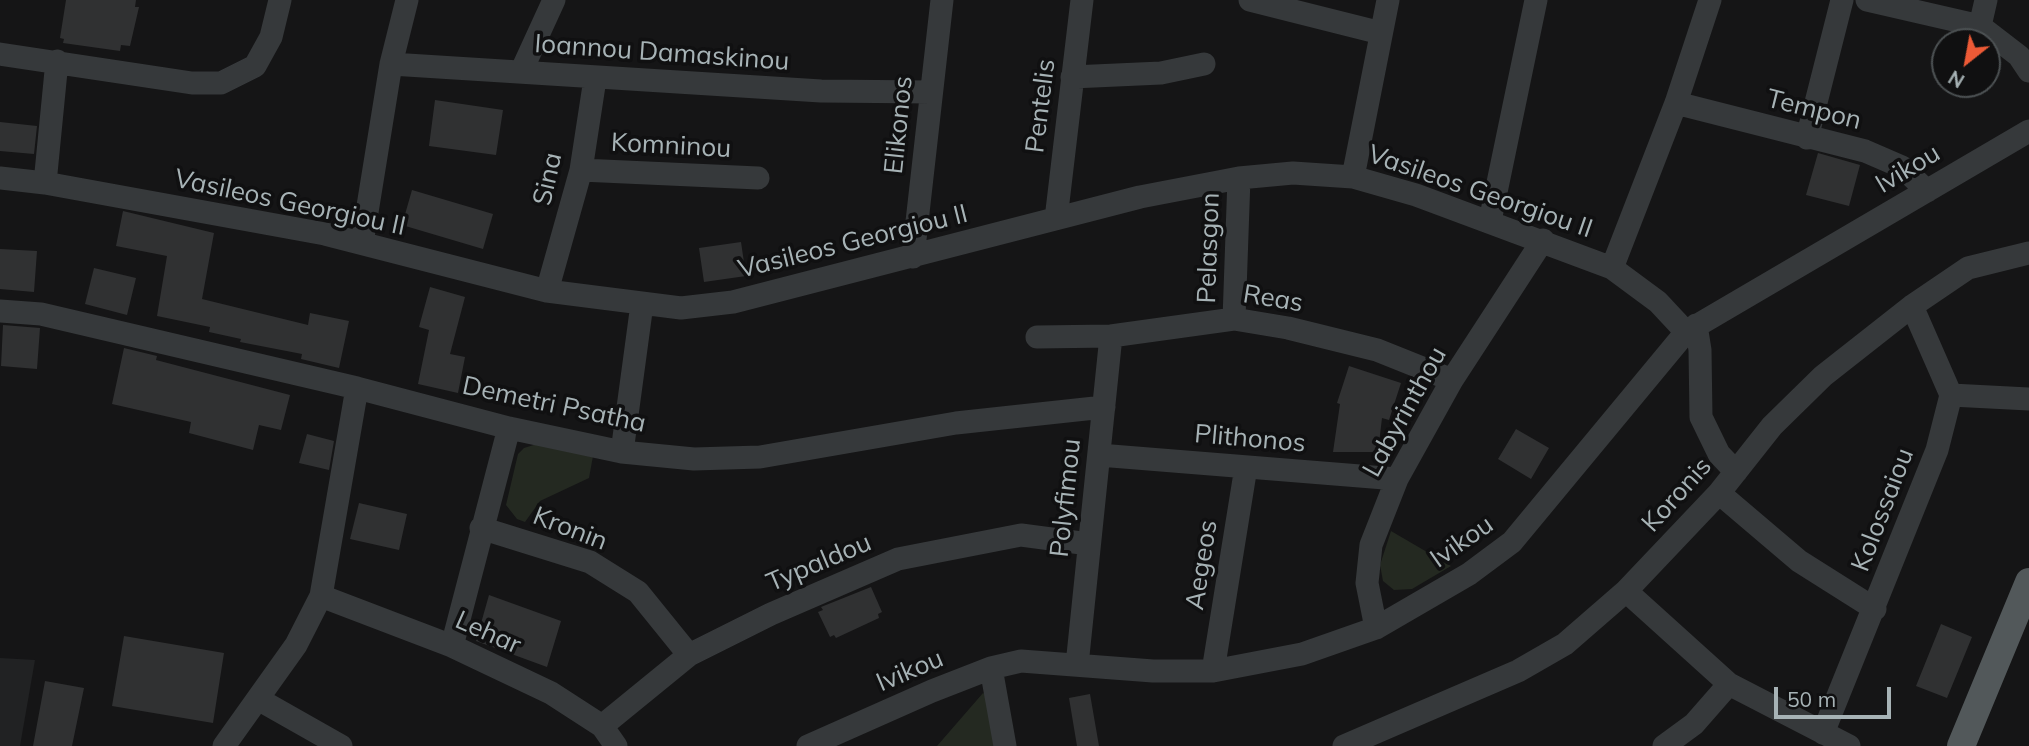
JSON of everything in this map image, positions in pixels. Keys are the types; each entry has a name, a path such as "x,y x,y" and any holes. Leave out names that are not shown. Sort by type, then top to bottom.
{"main road":[{"path":"1961,746 2029,582"}],"street":[{"path":"0,54 192,83 221,83 255,66 271,37 280,0"},
{"path":"362,243 391,64 407,0"},
{"path":"521,72 554,0"},
{"name":"Elikonos","path":"913,257 942,0"},
{"name":"Pentelis","path":"1056,219 1082,0"},
{"path":"1250,0 1381,33"},
{"path":"1353,177 1388,0"},
{"path":"1490,221 1536,0"},
{"path":"1612,268 1676,103 1710,0"},
{"path":"1807,138 1842,0"},
{"path":"1867,0 1980,26 2020,56 2029,71"},
{"path":"1980,26 1986,0"},
{"path":"45,183 57,61"},
{"name":"Ioannou Damaskinou","path":"391,64 595,79 821,91 930,92"},
{"path":"1072,77 1161,72 1204,64"},
{"name":"Sina","path":"547,291 581,170 595,79"},
{"name":"Tempon","path":"1676,103 1865,151 1902,167 1927,191"},
{"name":"Ivikou","path":"808,746 992,668 1021,661 1153,671 1213,671 1302,654 1376,628 1469,574 1512,542 1691,328 2029,131"},
{"name":"Komninou","path":"581,170 758,178"},
{"name":"Vasileos Georgiou II","path":"0,178 45,183 362,243 547,291 681,308 733,302 1140,197 1239,178 1293,173 1353,177 1416,195 1544,240 1612,268 1691,328"},
{"name":"Pelasgon","path":"1234,319 1239,178"},
{"name":"Labyrinthou","path":"1376,628 1367,583 1371,545 1397,479 1452,380 1544,240"},
{"name":"Koronis","path":"1344,746 1518,671 1565,643 1626,591 1719,493 1772,426 1823,376 1912,306 1968,268 2029,253"},
{"path":"622,452 642,304"},
{"path":"1912,306 1951,395 2029,399"},
{"name":"Demetri Psatha","path":"0,311 41,314 357,388 509,428 622,452 694,459 760,457 956,423 1104,407"},
{"name":"Reas","path":"1037,337 1111,336 1234,319 1377,350 1452,380"},
{"path":"1691,328 1700,350 1701,417 1719,454 1736,472"},
{"name":"Polyfimou","path":"1077,665 1111,336"},
{"path":"224,746 296,645 321,596 357,388"},
{"name":"Kolossaiou","path":"1823,733 1937,450 1951,395"},
{"path":"452,646 509,428"},
{"name":"Plithonos","path":"1099,455 1397,479"},
{"name":"Aegeos","path":"1213,671 1245,467"},
{"path":"1719,493 1799,561 1875,609"},
{"name":"Kronin","path":"481,528 590,562 638,592 689,655"},
{"name":"Typaldou","path":"602,726 689,655 771,614 898,559 1021,536 1089,544"},
{"path":"1626,591 1729,684 1849,746"},
{"name":"Lehar","path":"321,596 452,646 551,693 602,726 616,746"},
{"path":"992,668 1005,746"},
{"path":"1664,746 1694,724 1729,684"},
{"path":"258,699 341,746"}],"shaded area":[{"path":"540,443 593,456 589,478 540,501 525,522 517,519 506,505 518,454 524,448"},
{"path":"1391,531 1451,566 1412,589 1394,590 1383,581 1380,565"},
{"path":"0,658 35,660 20,746 0,746"},
{"path":"983,693 992,699 999,746 937,746"}],"building":[{"path":"66,0 136,0 135,7 139,7 130,46 121,45 120,51 63,43 64,39 60,38"},
{"path":"435,100 503,110 496,155 429,146"},
{"path":"0,122 37,126 34,154 0,151"},
{"path":"1818,153 1860,165 1849,206 1806,195"},
{"path":"412,190 493,214 483,249 402,225"},
{"path":"123,211 214,233 202,299 308,325 310,313 349,321 339,368 301,359 302,354 240,342 241,339 209,332 210,327 157,316 167,256 116,246"},
{"path":"741,242 746,276 704,282 699,248"},
{"path":"0,249 37,251 34,292 0,289"},
{"path":"94,268 136,278 127,315 85,304"},
{"path":"430,287 465,297 450,354 465,357 458,393 418,384 429,330 419,327"},
{"path":"3,325 40,328 37,369 1,366"},
{"path":"124,348 157,356 156,360 290,395 281,430 259,425 253,450 189,433 191,422 112,404"},
{"path":"1349,366 1401,383 1389,420 1382,418 1378,452 1333,452 1340,404 1337,403"},
{"path":"1516,429 1549,448 1531,479 1498,459"},
{"path":"307,434 334,441 329,470 299,463"},
{"path":"359,503 407,514 399,550 350,539"},
{"path":"871,587 882,612 878,614 879,618 836,638 834,635 830,637 818,612 823,610 821,607"},
{"path":"489,595 561,621 547,667 476,641"},
{"path":"1941,624 1972,637 1947,698 1916,686"},
{"path":"124,636 224,653 213,723 112,706"},
{"path":"45,681 84,688 72,746 33,746"},
{"path":"1090,694 1099,746 1077,746 1069,698"}]}
